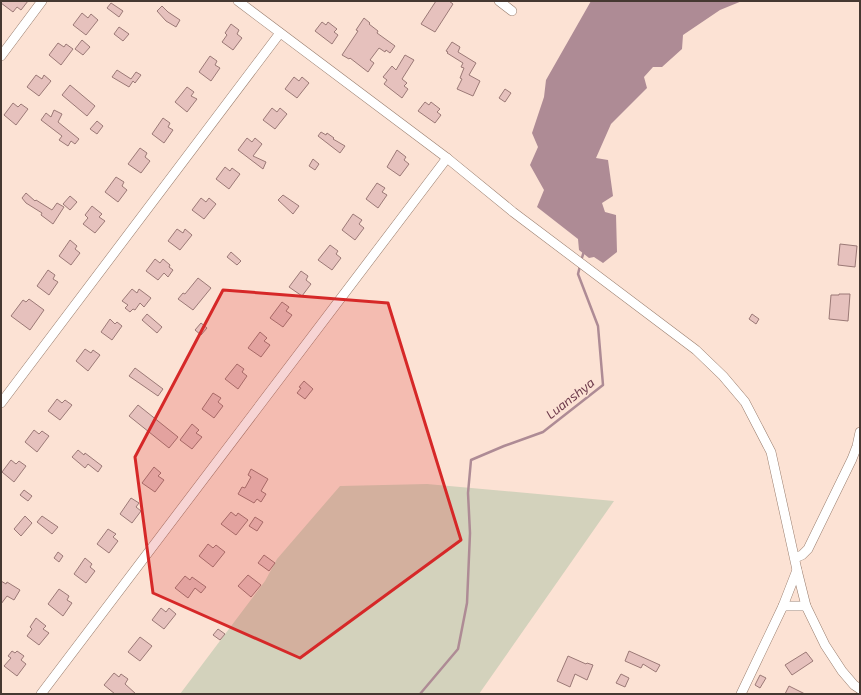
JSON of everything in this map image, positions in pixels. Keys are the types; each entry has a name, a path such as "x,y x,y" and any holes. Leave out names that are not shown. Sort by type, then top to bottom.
{"street":[{"path":"1,56 42,1"},
{"path":"238,1 447,158 513,212 696,350 723,376 745,402 771,452 806,606 825,645 842,670 854,685 860,689"},
{"path":"500,1 512,11"},
{"path":"1,403 280,33"},
{"path":"41,694 447,158"},
{"path":"794,558 802,555 808,549 852,458 860,432"},
{"path":"741,694 783,606 797,570"},
{"path":"783,606 806,606"}],"highlighted area":[{"path":"223,290 388,303 461,540 300,658 153,593 135,457"}],"green space":[{"path":"427,484 614,501 479,694 180,694 265,581 277,559 340,486"}],"shaded area":[{"path":"591,1 742,1 720,10 683,35 682,49 662,67 653,67 644,77 647,88 611,124 596,158 608,160 613,196 602,203 605,212 616,215 617,252 603,263 594,257 589,258 579,250 578,239 537,207 544,190 530,165 538,147 532,133 544,97 546,80"}],"building":[{"path":"1,1 28,1 21,10 17,7 13,12 1,3"},
{"path":"436,1 449,1 453,4 435,32 421,24"},
{"path":"111,3 123,11 119,17 107,8"},
{"path":"162,6 180,20 176,27 166,21 157,11"},
{"path":"82,13 88,18 91,14 98,20 86,35 73,25"},
{"path":"364,18 378,31 377,33 395,46 390,53 379,48 370,60 374,63 368,72 350,58 349,59 342,55 358,31 356,30"},
{"path":"322,22 326,25 328,22 337,29 334,32 338,35 332,44 315,31"},
{"path":"231,24 239,30 237,34 242,38 233,50 222,42 227,35 225,33"},
{"path":"119,27 129,34 123,41 114,34"},
{"path":"82,40 90,47 83,55 75,49"},
{"path":"452,42 460,47 458,52 476,63 469,75 480,81 473,96 457,89 462,79 460,78 464,68 461,67 463,63 446,51"},
{"path":"58,43 64,47 66,44 73,49 61,65 49,55"},
{"path":"405,55 414,60 402,79 407,83 404,86 408,89 402,98 384,84 387,80 383,77 392,66 396,70"},
{"path":"210,56 217,61 215,65 220,68 211,81 199,72"},
{"path":"117,70 131,79 136,72 141,75 135,83 133,81 129,87 112,77"},
{"path":"36,75 42,79 44,75 51,81 39,96 27,87"},
{"path":"294,77 299,81 302,77 309,83 297,98 285,89"},
{"path":"70,85 95,106 87,116 62,95"},
{"path":"187,87 194,92 191,96 197,99 187,112 175,102"},
{"path":"505,89 511,93 505,102 499,98"},
{"path":"425,102 429,105 431,102 440,109 437,112 441,115 435,123 418,111"},
{"path":"13,103 18,107 21,104 28,109 16,125 4,115"},
{"path":"272,108 277,112 280,108 287,114 275,129 263,120"},
{"path":"54,110 62,114 58,122 79,139 75,144 71,141 68,146 59,140 62,136 41,120 46,113 51,117"},
{"path":"163,118 170,123 168,127 173,130 164,143 152,134"},
{"path":"97,121 103,126 97,134 90,129"},
{"path":"321,132 326,135 327,133 334,138 333,139 345,146 340,153 318,136"},
{"path":"247,138 252,142 255,138 262,144 253,156 266,162 263,169 238,150"},
{"path":"140,148 147,153 145,157 150,161 141,173 128,164"},
{"path":"397,150 406,157 404,160 409,164 400,176 387,167"},
{"path":"313,159 319,164 315,170 309,166"},
{"path":"225,167 230,171 232,168 240,174 229,189 216,179"},
{"path":"116,177 124,182 122,186 127,190 118,202 105,192"},
{"path":"377,183 385,188 382,192 387,195 378,208 366,199"},
{"path":"26,193 35,201 36,200 52,210 57,203 64,207 53,224 41,215 42,213 26,203 22,198"},
{"path":"283,195 299,206 293,214 278,200"},
{"path":"70,196 77,202 70,210 63,204"},
{"path":"201,198 206,202 209,198 216,204 204,219 192,210"},
{"path":"92,206 102,214 99,217 105,221 95,233 83,224 88,218 85,215"},
{"path":"353,214 362,220 359,224 364,228 355,240 342,230"},
{"path":"177,229 183,233 185,229 192,235 180,250 168,241"},
{"path":"70,240 77,246 75,249 80,253 71,265 59,256"},
{"path":"840,244 857,246 855,267 838,265"},
{"path":"330,245 338,251 336,254 341,258 332,270 318,260"},
{"path":"231,252 241,261 237,265 227,257"},
{"path":"155,259 160,263 163,259 170,265 169,267 173,270 168,277 164,273 158,280 146,271"},
{"path":"48,270 55,275 53,279 58,282 49,295 37,286"},
{"path":"301,271 308,276 306,280 311,284 302,296 289,287"},
{"path":"198,278 211,288 193,310 178,299 183,293 185,294"},
{"path":"132,289 137,293 139,289 151,298 144,307 140,303 135,310 133,309 130,312 125,308 128,305 122,301"},
{"path":"850,294 848,321 829,319 831,295"},
{"path":"29,299 44,310 30,330 11,316 23,300 26,302"},
{"path":"282,302 289,307 286,311 292,315 283,327 270,318"},
{"path":"147,314 162,327 157,333 142,320"},
{"path":"752,314 759,319 756,324 749,319"},
{"path":"110,319 115,324 117,322 122,326 112,340 101,332"},
{"path":"201,323 207,328 201,335 195,330"},
{"path":"260,332 267,338 264,341 270,345 261,357 248,348"},
{"path":"85,349 91,353 93,350 100,355 88,371 76,361"},
{"path":"237,364 244,369 242,372 247,376 238,389 225,379"},
{"path":"135,368 163,389 158,396 129,376"},
{"path":"304,381 313,389 305,399 297,393 301,388 299,387"},
{"path":"213,393 221,398 218,402 223,406 214,418 202,409"},
{"path":"57,399 62,403 65,400 72,405 60,420 48,411"},
{"path":"138,405 178,437 169,448 129,416"},
{"path":"192,424 199,430 196,433 202,437 192,449 180,440"},
{"path":"34,430 39,434 42,431 49,436 37,452 25,442"},
{"path":"78,450 84,455 85,453 102,466 98,472 88,464 85,468 72,457"},
{"path":"11,460 16,464 19,461 26,466 14,482 2,472"},
{"path":"154,467 161,473 158,476 164,480 155,492 142,483"},
{"path":"251,469 268,479 261,491 266,494 261,502 257,499 254,503 238,494 242,487 245,488 251,477 248,475"},
{"path":"24,490 32,496 28,501 20,495"},
{"path":"131,498 139,503 136,507 141,511 132,523 120,514"},
{"path":"231,512 236,516 238,513 248,520 236,535 221,524"},
{"path":"25,516 32,523 21,536 14,529"},
{"path":"42,516 58,527 52,534 37,522"},
{"path":"255,517 263,522 257,531 249,526"},
{"path":"108,529 116,534 113,537 118,541 109,553 97,544"},
{"path":"208,544 213,548 216,545 225,552 213,567 199,556"},
{"path":"58,552 63,556 59,562 54,558"},
{"path":"264,555 275,563 269,571 258,563"},
{"path":"85,558 92,564 90,567 95,571 86,583 74,574"},
{"path":"248,575 261,585 251,597 238,586"},
{"path":"185,576 190,580 192,577 206,587 201,593 195,588 188,598 175,588"},
{"path":"1,581 6,584 7,582 20,590 14,600 7,596 1,604"},
{"path":"59,589 69,596 67,600 72,603 63,616 48,604"},
{"path":"161,608 166,612 169,608 176,614 164,629 152,620"},
{"path":"36,618 46,626 43,629 49,633 39,645 27,636 32,629 30,627"},
{"path":"218,629 225,634 220,640 213,635"},
{"path":"140,637 152,646 140,661 128,652"},
{"path":"12,651 15,653 17,651 24,656 21,660 26,664 17,676 4,666 11,658 8,656"},
{"path":"629,651 660,665 656,672 643,664 641,668 625,661"},
{"path":"806,652 813,661 792,675 785,665"},
{"path":"568,656 586,664 593,665 587,680 575,674 570,687 557,681"},
{"path":"114,673 119,677 121,674 128,679 125,684 136,694 115,694 104,685"},
{"path":"621,674 629,678 625,687 616,683"},
{"path":"760,675 766,678 760,688 755,685"},
{"path":"789,686 805,694 785,694"}],"waterway":[{"name":"Luanshya","path":"581,261 584,251"},
{"name":"Luanshya","path":"420,694 458,649 467,603 470,533 468,493 471,460 543,432 603,385 598,326 578,274 580,266"}]}
